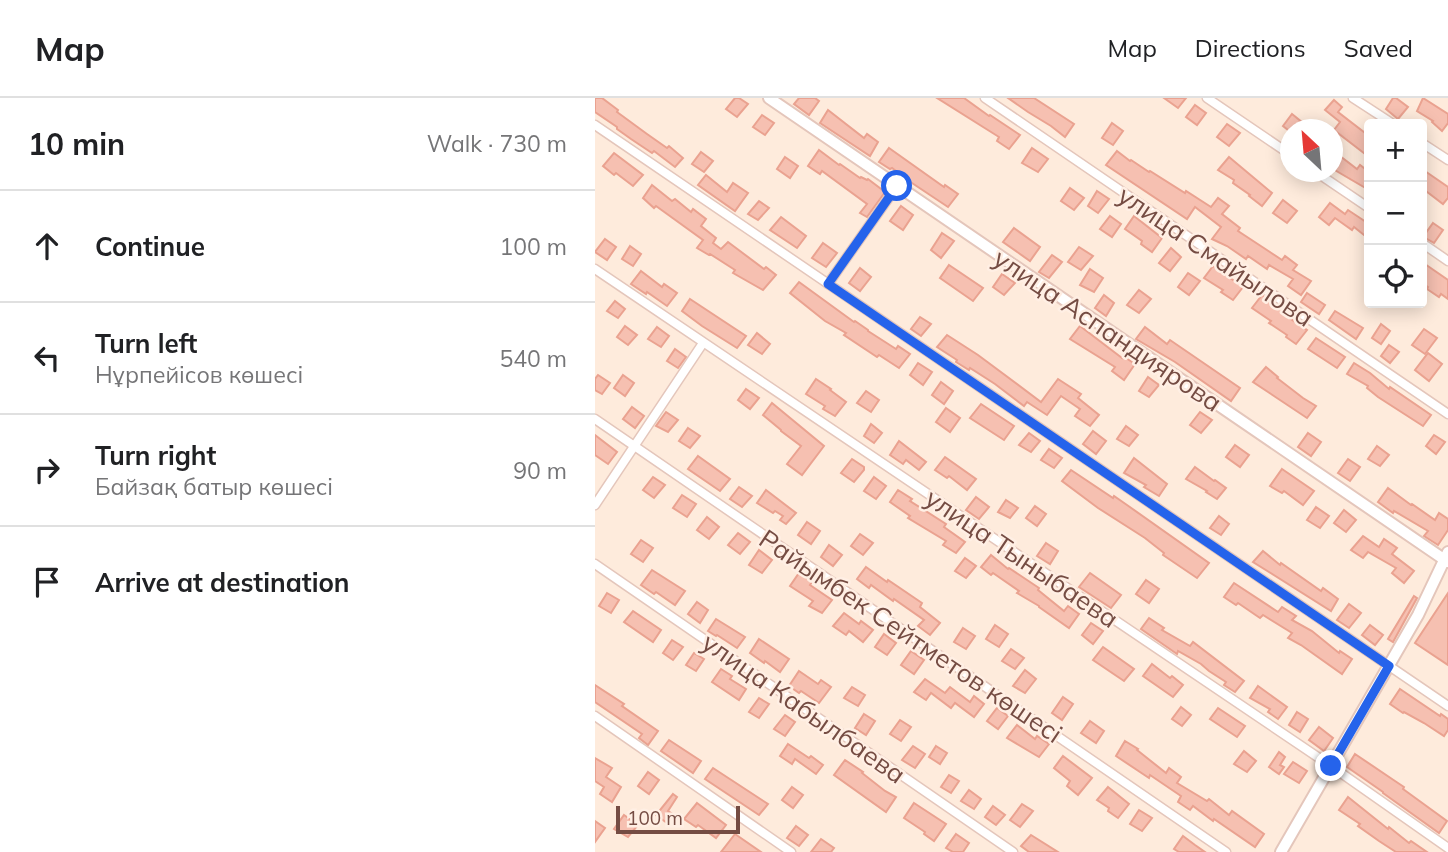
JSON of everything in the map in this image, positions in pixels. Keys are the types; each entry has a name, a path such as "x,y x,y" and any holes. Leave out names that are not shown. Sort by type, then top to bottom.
{"street":[{"name":"улица Аспандиярова","path":"769,98 1447,558"},
{"name":"улица Смайылова","path":"985,98 1448,414"},
{"path":"1207,98 1280,148"},
{"path":"1353,98 1385,119"},
{"path":"595,125 1448,706"},
{"path":"1427,146 1448,160"},
{"path":"1331,182 1364,205"},
{"path":"828,284 897,186"},
{"path":"1425,245 1448,261"},
{"name":"улица Тыныбаева","path":"595,269 1331,766 1448,848"},
{"path":"595,505 703,342"},
{"name":"Райымбек Сейтметов көшесі","path":"595,419 1226,852"},
{"path":"1281,852 1418,615 1447,558"},
{"name":"улица Кабылбаева","path":"595,565 1013,852"},
{"path":"595,716 791,852"}],"building":[{"path":"595,98 602,98 618,110 617,112 683,158 675,167 654,151 652,153 631,139 595,112"},
{"path":"735,98 748,104 737,117 726,109"},
{"path":"799,98 815,98 819,101 809,115 794,104"},
{"path":"937,98 964,98 1020,135 1009,149 997,141 999,137"},
{"path":"1008,98 1034,98 1074,124 1065,137"},
{"path":"1164,98 1186,98 1178,108"},
{"path":"1393,98 1408,107 1398,119 1386,109"},
{"path":"1423,98 1448,114 1448,123 1442,131 1433,121 1417,111"},
{"path":"1334,100 1342,107 1338,112 1364,132 1364,153 1343,137 1343,119 1336,119 1325,110"},
{"path":"1195,105 1206,113 1197,125 1186,117"},
{"path":"828,110 864,138 867,134 878,142 870,156 820,123"},
{"path":"762,115 774,123 765,135 753,127"},
{"path":"1112,123 1123,131 1113,145 1102,138"},
{"path":"1227,124 1240,133 1229,146 1217,137"},
{"path":"889,148 958,194 948,207 879,162"},
{"path":"1032,148 1048,159 1038,172 1022,163"},
{"path":"819,150 885,192 867,217 860,213 867,204 822,171 820,174 808,166"},
{"path":"1117,151 1211,207 1218,198 1229,206 1222,214 1240,228 1238,231 1282,260 1285,256 1297,265 1293,270 1311,281 1301,295 1288,286 1293,279 1269,265 1267,269 1248,256 1246,259 1212,239 1221,227 1195,207 1187,219 1106,165"},
{"path":"701,152 713,161 704,172 692,164"},
{"path":"614,153 643,175 633,186 603,166"},
{"path":"785,157 798,166 790,178 777,169"},
{"path":"1229,157 1272,193 1262,206 1233,183 1234,180 1218,170"},
{"path":"1343,158 1357,169 1360,165 1364,168 1364,187 1343,175"},
{"path":"1427,172 1448,187 1448,198 1443,204 1427,192"},
{"path":"706,175 727,192 733,183 748,193 735,211 698,185"},
{"path":"652,185 672,201 675,199 691,212 693,209 706,219 701,226 716,238 713,243 721,249 728,242 776,275 763,290 697,248 703,240 643,198"},
{"path":"1070,188 1084,198 1074,210 1061,201"},
{"path":"1097,191 1109,199 1098,213 1088,206"},
{"path":"1283,200 1297,211 1287,223 1273,213"},
{"path":"759,201 769,208 758,220 748,214"},
{"path":"1330,203 1345,214 1348,210 1364,221 1364,235 1335,218 1329,225 1319,217"},
{"path":"901,206 913,215 903,230 890,221"},
{"path":"1110,216 1121,224 1112,237 1100,229"},
{"path":"1134,216 1162,238 1152,252 1125,229"},
{"path":"781,217 806,236 797,248 770,230"},
{"path":"1433,223 1443,230 1434,243 1427,239 1427,231"},
{"path":"1014,228 1040,247 1030,261 1003,242"},
{"path":"942,233 954,241 941,258 931,250"},
{"path":"605,239 616,247 607,260 595,252"},
{"path":"823,243 837,253 826,267 812,258"},
{"path":"630,246 641,254 633,266 622,259"},
{"path":"1079,247 1093,256 1081,270 1068,262"},
{"path":"1171,248 1181,257 1170,271 1159,263"},
{"path":"1052,255 1062,262 1049,278 1039,272"},
{"path":"949,265 983,288 973,301 940,278"},
{"path":"1427,265 1448,280 1448,299 1441,294 1439,297 1427,289"},
{"path":"1213,266 1243,287 1233,300 1204,278"},
{"path":"860,268 871,277 860,291 849,283"},
{"path":"1090,269 1103,278 1094,292 1080,285"},
{"path":"641,271 662,287 664,284 677,293 667,306 631,284"},
{"path":"1188,273 1200,281 1189,295 1178,287"},
{"path":"1002,274 1015,283 1004,295 993,287"},
{"path":"799,282 854,322 896,349 898,346 910,354 899,368 879,355 877,357 790,293"},
{"path":"1139,290 1151,299 1139,313 1127,305"},
{"path":"1307,293 1325,305 1319,314 1301,302"},
{"path":"1104,295 1114,303 1106,316 1095,308"},
{"path":"1262,295 1307,330 1296,344 1252,308"},
{"path":"690,299 746,336 737,348 682,311"},
{"path":"615,301 625,309 618,318 607,311"},
{"path":"1335,311 1363,328 1356,339 1329,320"},
{"path":"920,317 931,324 921,336 911,329"},
{"path":"1381,324 1390,331 1381,344 1372,338"},
{"path":"625,326 637,335 628,345 617,337"},
{"path":"1080,326 1122,358 1123,356 1135,364 1124,380 1112,371 1115,367 1070,339"},
{"path":"657,327 669,336 661,347 648,339"},
{"path":"1145,327 1167,344 1170,340 1240,388 1231,401 1136,339"},
{"path":"1424,329 1437,338 1425,354 1412,345"},
{"path":"757,333 770,344 762,354 748,345"},
{"path":"947,335 1041,402 1058,379 1081,394 1078,398 1099,415 1090,426 1075,416 1080,409 1061,396 1047,415 1027,402 1024,406 937,347"},
{"path":"1316,338 1345,357 1337,368 1308,349"},
{"path":"1389,345 1399,352 1390,363 1381,356"},
{"path":"675,349 686,357 678,368 667,361"},
{"path":"1428,353 1442,364 1429,381 1415,370"},
{"path":"918,363 932,372 923,385 910,375"},
{"path":"1354,363 1431,415 1423,426 1347,374"},
{"path":"1266,367 1316,406 1307,418 1253,382"},
{"path":"598,375 610,383 602,394 595,390 595,379"},
{"path":"623,375 634,383 625,396 614,388"},
{"path":"1148,377 1159,385 1149,397 1139,391"},
{"path":"816,379 846,402 835,416 806,394"},
{"path":"941,382 953,391 944,404 932,395"},
{"path":"746,389 759,398 750,409 738,400"},
{"path":"866,391 879,400 871,412 857,403"},
{"path":"772,403 824,446 802,475 787,464 801,446 763,415"},
{"path":"981,404 1014,426 1004,440 970,418"},
{"path":"632,407 644,416 635,428 623,419"},
{"path":"946,408 960,418 950,432 936,422"},
{"path":"666,412 678,420 668,432 656,426"},
{"path":"1200,412 1212,420 1201,433 1190,425"},
{"path":"871,424 882,433 874,443 864,436"},
{"path":"1126,426 1138,435 1129,446 1117,439"},
{"path":"688,428 700,436 690,448 679,441"},
{"path":"1093,431 1106,441 1096,454 1083,444"},
{"path":"1029,433 1040,441 1031,452 1019,445"},
{"path":"1308,433 1321,442 1311,456 1298,447"},
{"path":"595,435 617,452 608,464 595,455"},
{"path":"1434,435 1445,442 1436,454 1426,446"},
{"path":"899,441 926,462 919,470 906,460 903,464 890,455"},
{"path":"1235,445 1249,455 1240,467 1226,457"},
{"path":"1377,446 1389,455 1380,466 1368,459"},
{"path":"1049,449 1062,458 1054,468 1041,460"},
{"path":"698,456 730,479 720,491 688,469"},
{"path":"945,457 976,479 967,490 949,476 947,478 935,470"},
{"path":"1134,458 1167,484 1159,496 1124,473"},
{"path":"852,459 864,467 854,482 841,473"},
{"path":"1348,459 1360,467 1350,481 1338,473"},
{"path":"1195,467 1226,488 1217,499 1186,479"},
{"path":"1282,469 1314,491 1303,505 1284,491 1282,493 1270,486"},
{"path":"1071,470 1113,498 1114,496 1209,563 1197,578 1163,555 1164,553 1145,538 1062,481"},
{"path":"653,477 665,485 654,498 643,490"},
{"path":"874,477 886,486 876,499 864,491"},
{"path":"739,487 752,496 742,507 730,499"},
{"path":"1388,488 1435,520 1439,513 1448,519 1448,530 1438,545 1424,536 1428,531 1378,502"},
{"path":"766,490 796,513 786,524 780,520 783,516 757,503"},
{"path":"898,490 946,524 944,527 965,542 956,553 943,545 946,541 908,518 910,516 890,502"},
{"path":"682,495 696,504 687,517 673,508"},
{"path":"976,497 989,507 979,519 966,510"},
{"path":"1006,500 1018,508 1010,518 998,512"},
{"path":"1035,506 1046,514 1037,526 1026,518"},
{"path":"1316,507 1329,516 1320,528 1307,520"},
{"path":"1344,510 1356,520 1346,532 1334,523"},
{"path":"1219,516 1229,524 1221,535 1210,528"},
{"path":"707,517 719,527 709,539 697,530"},
{"path":"807,522 820,531 811,544 798,535"},
{"path":"738,533 750,542 740,554 728,545"},
{"path":"860,534 873,543 863,555 851,546"},
{"path":"1363,536 1379,547 1384,539 1397,548 1392,554 1414,571 1404,583 1392,573 1396,568 1368,552 1363,558 1351,550"},
{"path":"641,540 653,548 643,562 631,554"},
{"path":"1046,543 1058,551 1050,564 1037,556"},
{"path":"829,545 842,555 833,566 821,557"},
{"path":"759,550 772,560 762,573 749,565"},
{"path":"1263,551 1280,565 1281,563 1321,591 1323,588 1338,599 1331,611 1253,562"},
{"path":"991,555 1039,588 1038,590 1064,611 1068,606 1079,614 1069,628 981,567"},
{"path":"965,558 976,566 966,578 955,571"},
{"path":"866,567 922,603 920,607 940,623 930,635 918,626 924,620 894,599 893,601 871,585 869,588 857,579"},
{"path":"652,570 685,591 675,605 641,585"},
{"path":"799,573 812,582 810,585 832,600 822,613 809,606 813,601 790,586"},
{"path":"1090,573 1121,595 1111,608 1079,587"},
{"path":"1146,580 1159,589 1149,603 1136,594"},
{"path":"1234,583 1278,612 1282,607 1296,616 1292,620 1352,659 1342,674 1288,638 1292,633 1263,615 1260,618 1224,597"},
{"path":"607,593 619,600 611,613 599,606"},
{"path":"1448,593 1448,665 1415,643"},
{"path":"1414,596 1417,598 1393,642 1388,639"},
{"path":"697,602 708,610 700,623 688,614"},
{"path":"1349,604 1361,613 1349,628 1337,620"},
{"path":"633,611 661,630 653,642 624,622"},
{"path":"844,613 873,630 863,642 849,631 846,635 833,626"},
{"path":"1149,618 1164,628 1162,630 1190,646 1193,642 1244,681 1235,692 1201,664 1178,651 1177,654 1141,629"},
{"path":"716,619 745,637 737,648 708,631"},
{"path":"1091,623 1103,631 1093,644 1082,635"},
{"path":"995,625 1008,634 999,647 986,639"},
{"path":"1370,625 1383,635 1375,645 1362,635"},
{"path":"963,628 975,636 966,649 954,642"},
{"path":"884,634 896,643 887,655 875,647"},
{"path":"759,639 789,659 780,672 750,653"},
{"path":"672,640 683,647 673,660 663,653"},
{"path":"1103,647 1134,669 1124,681 1093,660"},
{"path":"1011,649 1024,658 1015,669 1002,661"},
{"path":"911,651 924,660 914,674 901,665"},
{"path":"694,653 704,659 696,671 686,665"},
{"path":"1152,664 1183,685 1173,697 1143,676"},
{"path":"721,669 732,676 730,679 746,689 739,700 712,682"},
{"path":"1025,670 1036,679 1025,693 1013,686"},
{"path":"799,671 818,684 821,680 831,687 819,703 789,686"},
{"path":"925,679 945,693 950,687 970,702 974,696 984,704 974,717 955,703 951,708 931,693 926,700 914,692"},
{"path":"595,685 658,731 648,745 639,738 642,734 595,702"},
{"path":"1258,686 1287,707 1278,719 1268,712 1270,709 1250,698"},
{"path":"852,687 865,695 858,706 844,698"},
{"path":"1400,689 1448,719 1448,730 1444,736 1390,704"},
{"path":"1063,697 1073,704 1062,720 1052,713"},
{"path":"759,698 769,704 759,718 749,712"},
{"path":"1181,707 1191,715 1182,726 1172,719"},
{"path":"997,708 1008,716 998,729 987,721"},
{"path":"1218,708 1245,726 1237,737 1210,719"},
{"path":"1297,712 1308,719 1300,732 1289,725"},
{"path":"864,714 875,721 866,735 855,728"},
{"path":"785,715 795,722 785,736 774,729"},
{"path":"900,720 911,727 901,741 890,734"},
{"path":"1090,721 1104,731 1096,743 1081,733"},
{"path":"1017,725 1035,739 1037,736 1049,744 1039,757 1007,738"},
{"path":"1319,727 1333,738 1324,751 1309,740"},
{"path":"669,740 701,761 693,773 661,751"},
{"path":"1125,741 1166,773 1169,768 1181,777 1177,783 1207,801 1209,799 1229,815 1232,811 1264,834 1255,847 1193,806 1190,810 1178,802 1181,796 1116,756"},
{"path":"788,744 823,765 816,774 795,759 792,764 780,756"},
{"path":"913,746 925,754 915,768 902,760"},
{"path":"936,746 947,753 940,764 929,757"},
{"path":"1244,751 1256,761 1247,772 1234,764"},
{"path":"1279,752 1285,757 1280,765 1284,767 1279,774 1269,767"},
{"path":"1355,754 1404,787 1403,789 1447,821 1439,833 1347,767"},
{"path":"1063,756 1092,778 1078,795 1067,786 1070,781 1054,768"},
{"path":"595,758 612,768 606,777 621,787 612,802 600,794 604,787 595,781"},
{"path":"845,760 896,797 886,812 834,775"},
{"path":"1293,762 1307,771 1299,783 1284,774"},
{"path":"713,768 768,804 759,815 705,779"},
{"path":"648,772 659,780 649,794 638,786"},
{"path":"949,775 959,781 951,793 941,787"},
{"path":"792,787 803,795 793,808 782,800"},
{"path":"1108,787 1129,804 1118,818 1097,800"},
{"path":"969,790 981,799 974,809 961,801"},
{"path":"673,794 677,797 668,811 674,815 667,823 656,815"},
{"path":"1348,797 1388,829 1389,827 1409,843 1411,841 1427,852 1396,852 1379,841 1339,810"},
{"path":"697,803 726,825 716,838 684,819"},
{"path":"914,803 946,824 934,841 904,818"},
{"path":"1022,804 1033,811 1020,827 1010,820"},
{"path":"993,806 1005,815 996,825 985,817"},
{"path":"1139,810 1152,818 1142,831 1130,824"},
{"path":"624,815 638,825 628,837 614,829"},
{"path":"595,821 605,828 595,842"},
{"path":"796,826 808,835 799,846 787,838"},
{"path":"735,834 761,852 721,852"},
{"path":"956,834 969,843 963,852 953,852 946,848"},
{"path":"1031,835 1058,852 1029,852 1021,846"},
{"path":"1183,836 1205,852 1179,852 1174,849"},
{"path":"821,839 834,848 831,852 811,852"}],"route":[{"path":"897,186 828,284 1389,666 1331,766"}]}
